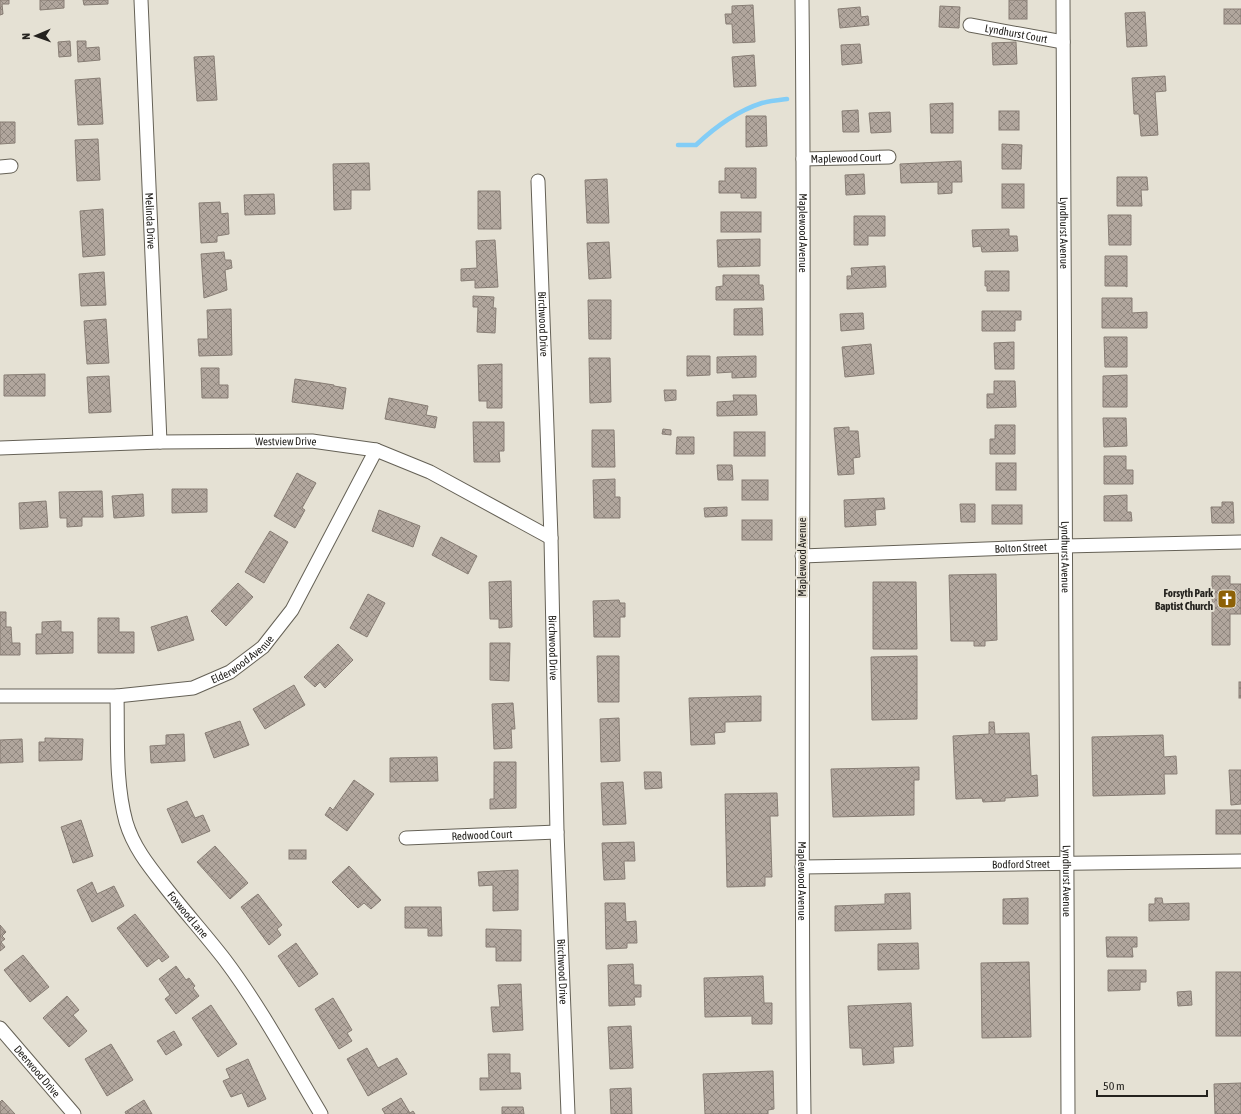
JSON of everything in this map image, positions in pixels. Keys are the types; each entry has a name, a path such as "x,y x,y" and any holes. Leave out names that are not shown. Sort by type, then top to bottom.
{"street":[{"name":"Melinda Drive","path":"141,0 160,442"},
{"name":"Maplewood Avenue","path":"802,0 804,159 802,556 804,1114"},
{"name":"Lyndhurst Avenue","path":"1063,0 1068,1114"},
{"name":"Lyndhurst Court","path":"970,25 1063,42"},
{"name":"Maplewood Court","path":"804,159 889,157"},
{"name":"Birchwood Drive","path":"538,180 551,538 557,832 568,1114"},
{"name":"Westview Drive","path":"0,448 160,442 312,441 376,450 430,472 551,538"},
{"name":"Elderwood Avenue","path":"0,696 117,696 194,688 230,672 263,647 292,610 376,450"},
{"name":"Bolton Street","path":"802,556 1065,546 1241,542"},
{"name":"Foxwood Lane","path":"117,696 118,770 126,823 134,842 148,864 224,959 247,992 321,1114"},
{"name":"Redwood Court","path":"406,838 557,832"},
{"name":"Bodford Street","path":"802,867 1241,861"},
{"name":"Deerwood Drive","path":"0,1028 74,1114"}],"building":[{"path":"0,0 9,0 9,4 2,4 3,14 0,15"},
{"path":"40,0 64,0 64,8 40,10"},
{"path":"83,0 108,0 108,4 84,5"},
{"path":"1009,0 1027,0 1027,19 1009,19"},
{"path":"753,5 755,42 733,43 732,24 726,24 725,14 732,14 732,6"},
{"path":"940,6 960,7 959,28 939,27"},
{"path":"860,7 861,17 868,16 869,25 840,28 838,9"},
{"path":"1224,9 1241,9 1241,24 1224,24"},
{"path":"1145,12 1147,46 1127,47 1125,13"},
{"path":"70,41 71,56 59,57 58,42"},
{"path":"77,41 86,41 86,48 99,47 100,60 78,62"},
{"path":"1016,42 1017,64 993,65 992,43"},
{"path":"860,44 862,63 842,65 841,45"},
{"path":"754,55 756,86 734,87 732,57"},
{"path":"214,56 217,100 197,101 194,57"},
{"path":"1165,76 1166,91 1155,92 1158,135 1141,136 1139,114 1134,114 1132,78"},
{"path":"100,78 103,124 78,125 75,80"},
{"path":"953,103 953,133 931,133 930,104"},
{"path":"858,110 859,132 843,132 842,111"},
{"path":"999,111 1019,111 1019,130 999,130"},
{"path":"890,112 891,132 871,133 869,113"},
{"path":"746,116 766,116 767,146 746,147"},
{"path":"0,122 15,122 15,143 0,144"},
{"path":"98,139 100,180 77,181 75,140"},
{"path":"1002,144 1022,145 1021,169 1002,169"},
{"path":"961,161 962,182 952,182 952,193 938,194 938,182 901,183 900,164"},
{"path":"369,163 370,190 351,190 351,209 334,210 333,164"},
{"path":"725,168 756,168 756,198 741,198 741,193 719,193 719,181 725,181"},
{"path":"864,174 865,194 846,195 845,175"},
{"path":"1117,177 1147,177 1148,190 1141,190 1142,206 1117,206"},
{"path":"607,179 609,223 587,223 585,180"},
{"path":"1002,184 1024,184 1024,208 1002,208"},
{"path":"478,191 500,191 501,229 478,229"},
{"path":"274,194 275,214 245,215 244,195"},
{"path":"220,202 221,214 228,213 229,234 217,236 217,242 201,243 199,203"},
{"path":"103,209 105,255 83,257 80,211"},
{"path":"721,212 761,212 761,232 721,232"},
{"path":"1108,215 1131,215 1131,245 1109,245"},
{"path":"854,216 885,216 885,236 868,236 868,245 854,245"},
{"path":"1009,229 1009,236 1017,236 1018,251 982,252 981,246 973,247 972,230"},
{"path":"760,239 760,266 718,267 717,240"},
{"path":"495,240 498,287 475,288 475,280 461,281 461,269 477,268 476,241"},
{"path":"609,242 611,278 589,279 587,243"},
{"path":"224,252 225,260 231,260 232,268 225,270 227,290 204,298 201,254"},
{"path":"1105,256 1127,256 1127,287 1105,286"},
{"path":"885,266 886,287 847,289 847,276 852,276 851,268"},
{"path":"985,271 1009,271 1009,291 987,291 987,286 985,286"},
{"path":"104,272 106,305 81,306 79,274"},
{"path":"723,275 759,275 759,285 763,285 764,300 716,300 716,287 723,286"},
{"path":"473,296 494,297 493,308 496,308 495,333 477,332 478,307 473,307"},
{"path":"1102,298 1132,298 1132,313 1147,312 1147,328 1102,328"},
{"path":"588,300 611,300 611,339 589,339"},
{"path":"762,308 763,335 734,335 734,309"},
{"path":"231,309 232,355 199,356 198,339 208,339 207,310"},
{"path":"982,311 1021,311 1021,320 1015,320 1015,331 982,331"},
{"path":"863,313 864,329 841,331 840,314"},
{"path":"106,319 109,363 87,364 84,321"},
{"path":"1104,337 1127,337 1127,367 1105,367"},
{"path":"1014,342 1014,369 995,369 994,343"},
{"path":"871,344 874,374 845,377 842,347"},
{"path":"687,356 710,356 710,375 687,376"},
{"path":"756,356 756,377 732,378 732,372 717,373 717,357"},
{"path":"589,358 610,358 611,402 590,403"},
{"path":"502,364 502,408 487,408 487,401 479,401 478,365"},
{"path":"201,368 219,368 219,385 228,385 228,398 202,398"},
{"path":"45,374 45,396 4,396 4,375"},
{"path":"1127,375 1127,407 1103,407 1103,376"},
{"path":"109,376 111,412 89,413 87,377"},
{"path":"295,379 346,388 343,409 292,402"},
{"path":"994,381 1015,381 1016,407 987,408 987,394 994,394"},
{"path":"664,390 676,390 676,400 665,401"},
{"path":"733,395 756,395 757,415 717,416 717,402 734,401"},
{"path":"389,398 428,406 426,415 437,417 435,428 385,419"},
{"path":"1103,418 1126,418 1127,446 1104,447"},
{"path":"473,422 504,422 504,451 499,451 500,462 474,462"},
{"path":"995,425 1015,425 1015,454 990,454 990,439 995,439"},
{"path":"849,427 849,431 858,431 860,457 853,458 854,474 838,475 834,428"},
{"path":"663,429 671,430 671,435 662,434"},
{"path":"592,430 614,430 615,467 592,467"},
{"path":"734,432 765,432 765,456 734,456"},
{"path":"677,437 694,437 694,454 676,454"},
{"path":"1104,456 1126,456 1126,470 1133,470 1133,484 1104,484"},
{"path":"996,463 1016,463 1016,490 996,490"},
{"path":"717,465 732,465 733,480 718,480"},
{"path":"297,473 316,483 302,508 305,510 295,528 274,516"},
{"path":"615,479 615,497 620,497 620,518 594,518 593,480"},
{"path":"742,480 768,480 768,500 742,500"},
{"path":"172,489 207,489 207,512 172,513"},
{"path":"102,491 103,517 82,517 82,526 67,527 67,518 60,518 59,492"},
{"path":"143,494 144,516 114,518 112,496"},
{"path":"1127,495 1127,512 1131,512 1132,521 1104,521 1104,496"},
{"path":"884,498 885,509 875,510 876,525 845,527 844,500"},
{"path":"46,501 48,527 20,529 19,503"},
{"path":"1222,502 1233,502 1234,523 1212,523 1211,507 1222,507"},
{"path":"960,504 975,504 975,522 961,522"},
{"path":"992,505 1022,505 1022,524 992,524"},
{"path":"727,507 727,516 705,517 704,508"},
{"path":"379,510 420,526 413,547 372,531"},
{"path":"742,520 772,520 772,540 742,540"},
{"path":"270,531 288,542 264,583 245,572"},
{"path":"441,537 477,556 468,574 432,555"},
{"path":"996,574 997,640 985,641 985,646 974,646 974,641 951,641 949,575"},
{"name":"Forsyth Park Baptist Church","path":"1212,576 1230,576 1230,584 1241,584 1241,614 1230,614 1230,645 1212,645"},
{"path":"511,581 512,627 499,628 499,619 490,619 489,582"},
{"path":"873,582 916,582 917,649 873,649"},
{"path":"238,583 253,597 226,626 211,611"},
{"path":"368,594 385,603 367,637 350,628"},
{"path":"619,600 620,603 625,603 625,617 620,617 620,637 594,637 593,601"},
{"path":"0,612 6,612 6,627 11,627 12,643 20,643 20,655 0,655"},
{"path":"187,616 194,640 158,651 151,627"},
{"path":"98,618 119,618 119,632 134,632 134,653 98,653"},
{"path":"61,621 61,632 73,632 73,653 36,654 36,634 42,634 42,622"},
{"path":"490,643 510,643 509,681 490,680"},
{"path":"338,644 353,660 325,688 320,682 315,687 304,677"},
{"path":"597,656 619,656 619,702 598,702"},
{"path":"917,656 917,719 872,720 871,657"},
{"path":"1239,682 1241,682 1241,698 1239,698"},
{"path":"294,685 305,705 265,729 253,709"},
{"path":"761,696 761,721 725,722 725,732 714,733 715,744 691,745 689,698"},
{"path":"513,703 515,729 511,729 512,748 494,749 492,704"},
{"path":"619,718 620,761 601,762 600,719"},
{"path":"240,721 249,745 214,758 205,733"},
{"path":"989,722 994,722 995,734 1029,733 1031,776 1037,775 1038,796 1005,798 1005,801 983,802 982,798 956,799 953,736 989,734"},
{"path":"184,734 185,761 151,763 150,746 166,745 166,735"},
{"path":"1163,735 1164,757 1176,756 1177,774 1164,774 1165,794 1093,796 1092,737"},
{"path":"45,738 83,739 82,760 39,761 39,742 45,742"},
{"path":"22,739 23,762 0,763 0,740"},
{"path":"437,757 438,781 390,782 390,758"},
{"path":"494,762 516,762 516,808 490,809 490,799 494,799"},
{"path":"919,767 919,780 914,780 914,815 833,817 831,769"},
{"path":"1229,770 1241,770 1241,804 1231,805"},
{"path":"644,772 661,772 662,788 645,789"},
{"path":"354,780 374,794 347,831 325,815 330,807 333,810"},
{"path":"623,782 626,824 603,825 601,783"},
{"path":"777,793 778,816 770,816 772,877 765,877 765,886 727,887 725,794"},
{"path":"187,801 195,818 203,815 210,831 182,843 167,809"},
{"path":"1216,810 1241,810 1241,834 1216,834"},
{"path":"81,820 93,856 73,863 61,827"},
{"path":"634,842 635,861 624,861 625,879 604,880 602,843"},
{"path":"215,846 248,883 230,899 197,862"},
{"path":"289,850 306,850 306,859 289,859"},
{"path":"349,866 381,900 371,909 364,903 358,908 332,882"},
{"path":"518,870 518,910 493,911 493,885 479,886 478,872"},
{"path":"92,882 97,894 114,886 124,906 92,922 77,890"},
{"path":"910,893 911,929 835,931 835,906 885,904 885,894"},
{"path":"258,894 282,925 277,929 281,935 269,945 241,907"},
{"path":"1028,898 1028,924 1003,924 1003,899"},
{"path":"1155,898 1162,898 1163,904 1189,903 1189,920 1149,921 1149,904 1155,904"},
{"path":"605,903 625,903 626,922 636,921 637,943 627,943 627,948 606,949"},
{"path":"405,907 441,907 442,936 428,936 428,928 405,928"},
{"path":"135,914 169,957 162,962 159,958 147,967 117,928"},
{"path":"0,925 6,932 2,936 5,939 1,942 5,947 0,951"},
{"path":"486,929 521,930 521,961 496,961 496,947 486,947"},
{"path":"1106,937 1137,937 1137,947 1132,947 1133,957 1107,957"},
{"path":"296,943 318,974 299,987 278,956"},
{"path":"918,943 919,969 878,970 878,944"},
{"path":"23,955 49,987 30,1002 4,970"},
{"path":"1029,962 1031,1037 982,1038 981,963"},
{"path":"633,964 634,985 641,985 641,997 634,997 635,1005 609,1006 608,965"},
{"path":"176,966 186,980 189,978 195,986 193,988 199,996 176,1014 165,999 170,995 159,979"},
{"path":"1108,970 1146,970 1146,982 1140,982 1140,990 1108,991"},
{"path":"1216,972 1241,972 1241,1036 1216,1036"},
{"path":"763,976 764,1003 772,1003 772,1024 752,1024 752,1016 705,1017 704,978"},
{"path":"521,984 523,1030 493,1032 491,1007 500,1007 498,985"},
{"path":"1191,991 1192,1005 1178,1006 1177,992"},
{"path":"67,996 79,1010 73,1015 87,1031 69,1047 43,1018"},
{"path":"333,998 352,1030 347,1033 352,1041 339,1049 315,1009"},
{"path":"911,1003 913,1046 893,1047 894,1063 863,1065 862,1048 850,1048 848,1006"},
{"path":"211,1005 237,1044 218,1057 192,1018"},
{"path":"631,1026 633,1068 610,1069 608,1027"},
{"path":"174,1031 182,1045 166,1055 157,1041"},
{"path":"111,1044 133,1080 107,1096 85,1059"},
{"path":"367,1048 378,1068 397,1058 407,1074 368,1096 347,1059"},
{"path":"488,1054 510,1054 510,1073 520,1073 521,1089 480,1090 480,1078 489,1078"},
{"path":"248,1059 266,1099 248,1107 242,1093 231,1097 223,1081 230,1078 226,1069"},
{"path":"773,1071 774,1109 768,1110 768,1114 705,1114 703,1074"},
{"path":"1241,1083 1241,1114 1215,1114 1214,1084"},
{"path":"631,1088 632,1114 611,1114 610,1089"},
{"path":"401,1098 410,1113 413,1111 415,1114 385,1114 382,1109"},
{"path":"2,1100 15,1114 0,1114 0,1102"},
{"path":"144,1100 152,1114 126,1114 125,1112"},
{"path":"502,1107 523,1107 524,1114 502,1114"}],"waterway":[{"path":"678,145 696,145 719,126 744,110 762,103 787,99"}],"place":[{"name":"Forsyth Park Baptist Church","path":"1227,599"}]}
